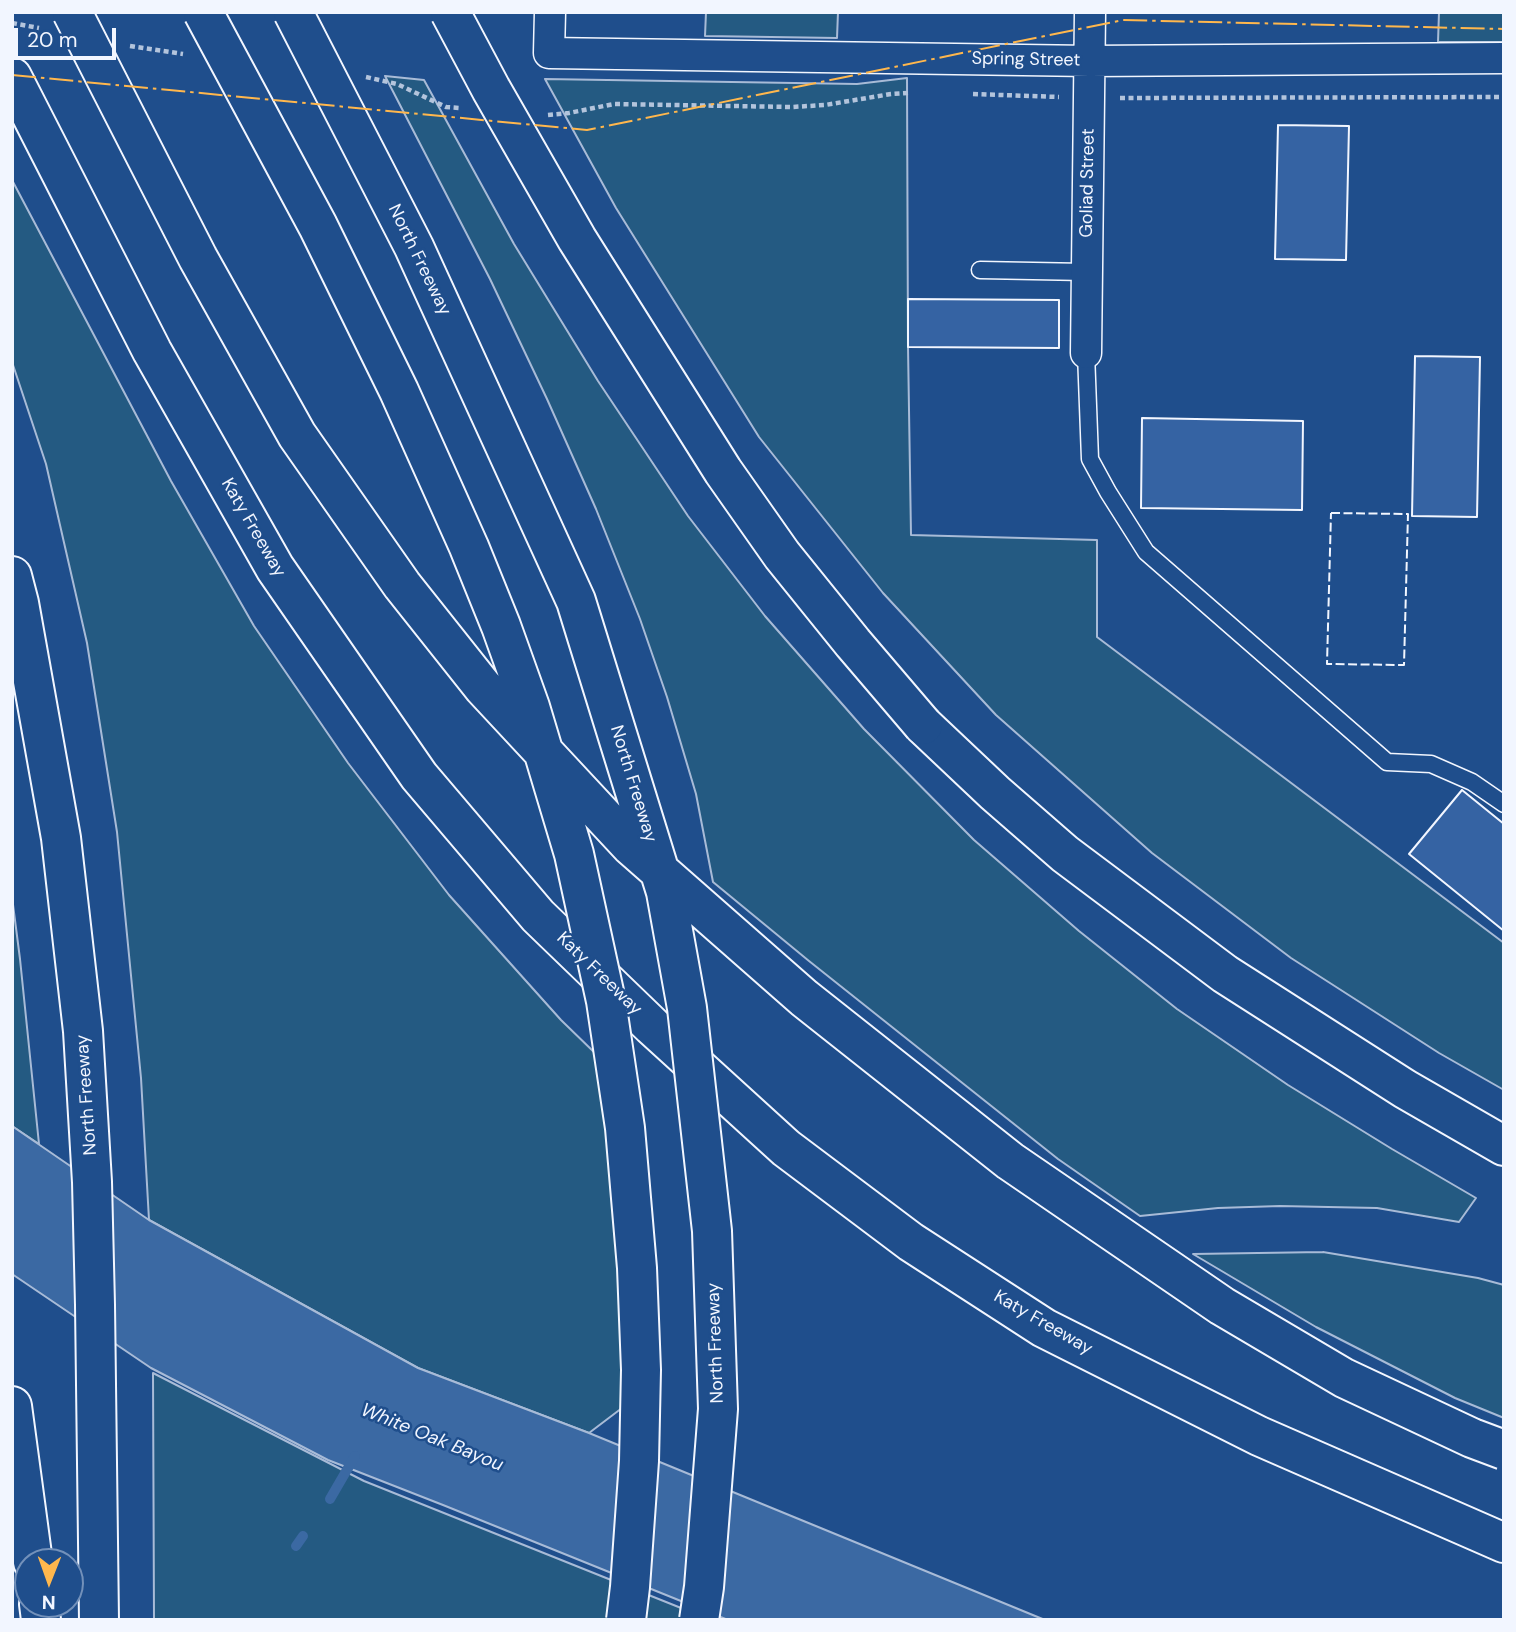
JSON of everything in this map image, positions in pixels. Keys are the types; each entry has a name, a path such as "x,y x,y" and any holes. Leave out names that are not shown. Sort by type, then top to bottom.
{"highway":[{"path":"203,12 318,226 399,391 463,535 501,625 530,707 574,854 606,1001 625,1128 637,1268 639,1461 626,1620"},
{"name":"North Freeway","path":"293,12 414,247 576,601 666,892 687,1008 712,1231 718,1409 699,1620"},
{"path":"450,12 577,239 723,471 782,555 923,725 1065,854 1225,974 1405,1089 1504,1146"},
{"path":"56,20 198,258 297,435 402,585 483,687 631,846 804,998 1010,1161 1222,1306 1344,1378 1472,1438 1504,1450"},
{"name":"Katy Freeway","path":"12,77 152,351 275,568 419,776 547,925 652,1026 786,1148 911,1242 1032,1321 1259,1436 1504,1544"},
{"name":"North Freeway","path":"12,576 22,616 61,838 88,1086 99,1602"},
{"path":"12,1406 31,1548"}],"street":[{"name":"Spring Street","path":"550,12 549,53 1090,61 1504,58"},
{"name":"Goliad Street","path":"1086,359 1090,12"}],"lane":[{"path":"980,270 1087,272"},
{"path":"1086,359 1090,459 1146,552 1387,762 1431,764 1472,782 1504,804"}],"path":[{"path":"12,23 56,20"},
{"path":"127,45 192,55"},
{"path":"364,77 397,84 446,107 460,108"},
{"path":"540,116 614,104 792,107 919,93"},
{"path":"971,94 1061,97"},
{"path":"1107,98 1504,97"}],"shaded area":[{"path":"706,12 838,12 837,38 705,36"},
{"path":"1439,12 1504,12 1504,42 1438,42"},
{"path":"385,76 424,80 514,244 598,381 688,516 765,616 864,729 974,840 1079,931 1177,1009 1288,1085 1476,1198 1459,1222 1377,1208 1280,1206 1218,1208 1140,1216 1058,1159 713,882 696,794 667,697 640,619 596,509 490,279"},
{"path":"907,78 911,535 1097,540 1097,637 1504,943 1504,1090 1439,1053 1291,958 1152,853 996,715 883,593 759,437 616,208 545,79 857,84"},
{"path":"12,180 171,481 254,626 348,763 449,895 561,1020 597,1055 619,1242 623,1366 622,1408 589,1433 418,1368 149,1220 141,1078 117,832 87,643 46,464 12,362"},
{"path":"12,897 20,959 39,1144 12,1126"},
{"path":"1323,1252 1478,1278 1504,1285 1504,1418 1455,1398 1316,1327 1193,1254"},
{"path":"153,1373 364,1481 711,1620 154,1620"}],"water":[{"name":"White Oak Bayou","path":"12,1126 149,1220 418,1368 589,1433 1045,1620 728,1620 328,1460 151,1368 12,1274"}],"building":[{"path":"1278,125 1349,126 1346,260 1275,259"},
{"path":"908,299 1059,300 1059,348 908,347"},
{"path":"1415,356 1480,357 1477,517 1412,516"},
{"path":"1142,418 1303,421 1302,510 1141,508"},
{"path":"1462,790 1504,824 1504,931 1409,854"}],"waterway":[{"path":"330,1499 355,1456"},
{"path":"296,1546 303,1536"}],"fence":[{"path":"1331,513 1408,514 1404,665 1327,664 1331,513"}],"power":[{"path":"12,75 587,130 1123,20 1504,29"}]}
